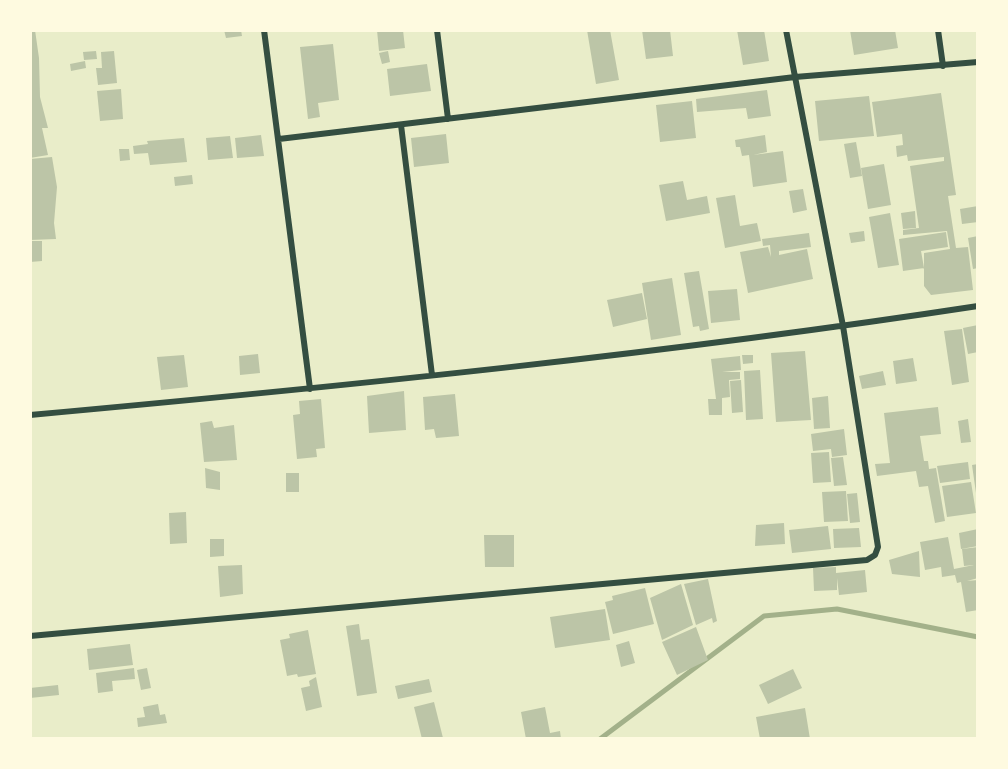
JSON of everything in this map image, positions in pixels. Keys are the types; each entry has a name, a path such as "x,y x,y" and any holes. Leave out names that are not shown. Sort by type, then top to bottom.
{"street":[{"path":"264,30 310,389"},
{"path":"437,30 448,119"},
{"path":"30,636 867,560 874,555 878,547 843,326 786,30"},
{"path":"938,30 943,66"},
{"path":"279,139 795,77 978,62"},
{"path":"401,124 432,375"},
{"path":"30,415 310,389 432,375 843,326 978,306"}],"building":[{"path":"30,30 35,30 39,58 40,97 48,128 42,128 48,155 30,158"},
{"path":"224,30 241,30 242,36 226,38"},
{"path":"377,30 403,30 405,48 379,51"},
{"path":"587,30 610,30 619,80 596,84"},
{"path":"642,30 670,30 673,56 646,59"},
{"path":"737,30 764,30 769,61 743,65"},
{"path":"850,30 895,30 898,48 854,55"},
{"path":"333,44 339,100 318,103 320,117 308,119 300,47"},
{"path":"96,51 97,59 84,60 83,52"},
{"path":"114,51 117,83 98,85 96,68 102,68 101,52"},
{"path":"388,51 390,62 382,64 379,53"},
{"path":"85,61 86,68 71,71 70,64"},
{"path":"427,64 431,91 390,96 387,69"},
{"path":"121,89 123,119 100,121 97,91"},
{"path":"767,90 771,116 748,119 746,108 697,112 696,99"},
{"path":"941,93 956,195 948,196 956,248 968,247 973,290 931,295 924,286 924,253 950,249 947,231 903,235 903,230 919,228 910,166 944,161 944,157 908,161 907,155 897,157 896,146 903,145 902,134 877,137 872,102"},
{"path":"869,96 874,136 819,141 815,101"},
{"path":"692,101 696,138 660,142 656,105"},
{"path":"446,134 449,163 414,167 411,138"},
{"path":"261,135 264,156 237,158 235,138"},
{"path":"765,135 767,152 753,155 783,151 787,182 753,187 749,155 742,156 740,147 736,147 735,140"},
{"path":"230,136 233,158 208,160 206,138"},
{"path":"184,138 187,162 150,165 148,153 134,154 133,146 148,144 147,141"},
{"path":"856,142 862,176 850,178 844,144"},
{"path":"119,149 129,149 130,160 120,161"},
{"path":"52,157 57,187 54,223 56,239 30,240 30,159"},
{"path":"884,164 891,205 868,209 861,168"},
{"path":"192,175 193,184 175,186 174,177"},
{"path":"683,181 687,200 707,196 710,213 666,221 659,185"},
{"path":"803,189 807,210 793,213 789,191"},
{"path":"735,195 740,226 757,223 761,241 725,248 716,198"},
{"path":"978,206 978,222 962,224 960,209"},
{"path":"915,211 916,228 903,229 901,213"},
{"path":"890,213 899,265 878,268 869,217"},
{"path":"864,231 865,241 851,243 849,233"},
{"path":"946,232 948,247 921,251 924,268 903,271 899,239"},
{"path":"809,233 811,247 779,251 779,255 807,249 813,279 748,293 740,252 768,247 771,257 770,245 763,246 762,239"},
{"path":"978,236 978,268 973,269 968,238"},
{"path":"30,241 42,241 42,261 30,262"},
{"path":"699,271 709,329 700,331 699,326 693,327 684,273"},
{"path":"672,278 681,335 651,340 642,283"},
{"path":"737,289 740,320 711,323 708,291"},
{"path":"642,293 647,319 613,327 607,300"},
{"path":"978,325 978,352 968,354 963,328"},
{"path":"962,329 969,382 952,385 944,331"},
{"path":"805,351 811,420 776,422 771,353"},
{"path":"258,354 260,373 240,375 239,356"},
{"path":"184,355 188,387 161,390 157,357"},
{"path":"742,355 753,355 753,363 743,364"},
{"path":"740,356 741,370 722,372 740,372 740,379 729,380 730,397 722,398 722,415 709,415 708,399 716,399 711,359"},
{"path":"913,358 917,381 896,384 893,361"},
{"path":"760,370 763,419 746,420 744,371"},
{"path":"883,371 886,385 862,389 859,376"},
{"path":"741,380 743,412 732,413 730,381"},
{"path":"404,391 406,430 369,433 367,396"},
{"path":"455,394 459,436 436,438 434,429 425,430 423,397"},
{"path":"828,396 830,428 814,429 812,398"},
{"path":"321,399 325,448 316,449 317,457 297,459 293,415 300,414 299,401"},
{"path":"938,407 941,434 920,436 924,461 928,461 929,469 936,468 945,521 935,523 928,486 919,487 916,471 877,476 875,464 890,463 884,413"},
{"path":"968,419 971,442 961,443 958,421"},
{"path":"212,421 214,428 234,425 237,460 204,462 200,423"},
{"path":"844,429 847,455 832,457 831,449 813,451 811,434"},
{"path":"829,452 831,482 813,483 811,453"},
{"path":"843,457 847,485 834,486 831,458"},
{"path":"968,462 970,479 940,483 937,466"},
{"path":"978,464 978,500 977,500 972,465"},
{"path":"205,468 220,472 220,490 206,488"},
{"path":"286,473 299,473 299,492 286,492"},
{"path":"971,482 976,513 947,517 942,486"},
{"path":"846,491 848,521 824,522 822,492"},
{"path":"857,493 860,522 850,523 847,494"},
{"path":"186,512 187,543 170,544 169,513"},
{"path":"784,523 785,544 755,546 756,525"},
{"path":"828,526 831,549 792,553 789,530"},
{"path":"859,528 861,547 834,548 833,529"},
{"path":"978,529 978,546 961,549 959,533"},
{"path":"484,535 514,535 514,567 485,567"},
{"path":"948,537 954,569 974,565 964,566 962,549 978,547 978,578 967,581 978,580 978,610 966,612 961,582 957,583 955,575 942,577 941,567 925,570 920,542"},
{"path":"210,539 224,539 224,556 210,557"},
{"path":"919,551 920,577 892,574 889,560"},
{"path":"242,565 243,594 220,597 218,566"},
{"path":"836,567 836,573 865,570 867,592 839,595 837,578 837,590 814,591 813,568"},
{"path":"708,579 717,621 713,623 712,618 696,625 684,584"},
{"path":"681,584 693,625 662,640 650,598"},
{"path":"645,588 654,624 613,634 605,602 613,600 612,596"},
{"path":"605,609 610,640 555,648 550,617"},
{"path":"359,624 361,640 369,639 377,693 357,696 346,626"},
{"path":"696,627 708,660 677,675 662,642"},
{"path":"308,630 316,674 287,676 280,640 290,638 289,634"},
{"path":"629,641 635,663 621,667 616,645"},
{"path":"130,644 133,665 89,670 87,649"},
{"path":"134,668 135,679 112,681 113,691 98,693 96,673"},
{"path":"147,668 151,688 141,690 137,670"},
{"path":"793,669 802,688 768,704 759,685"},
{"path":"316,677 322,707 306,711 301,688 310,686 309,681"},
{"path":"429,679 432,692 398,699 395,686"},
{"path":"58,685 59,695 30,698 30,688"},
{"path":"434,702 443,738 422,739 414,707"},
{"path":"158,704 160,715 165,714 167,723 138,727 137,718 145,717 143,707"},
{"path":"545,707 550,733 560,731 561,739 526,739 521,712"},
{"path":"805,708 810,739 760,739 756,717"}],"waterway":[{"path":"600,739 764,616 837,609 978,637"}]}
